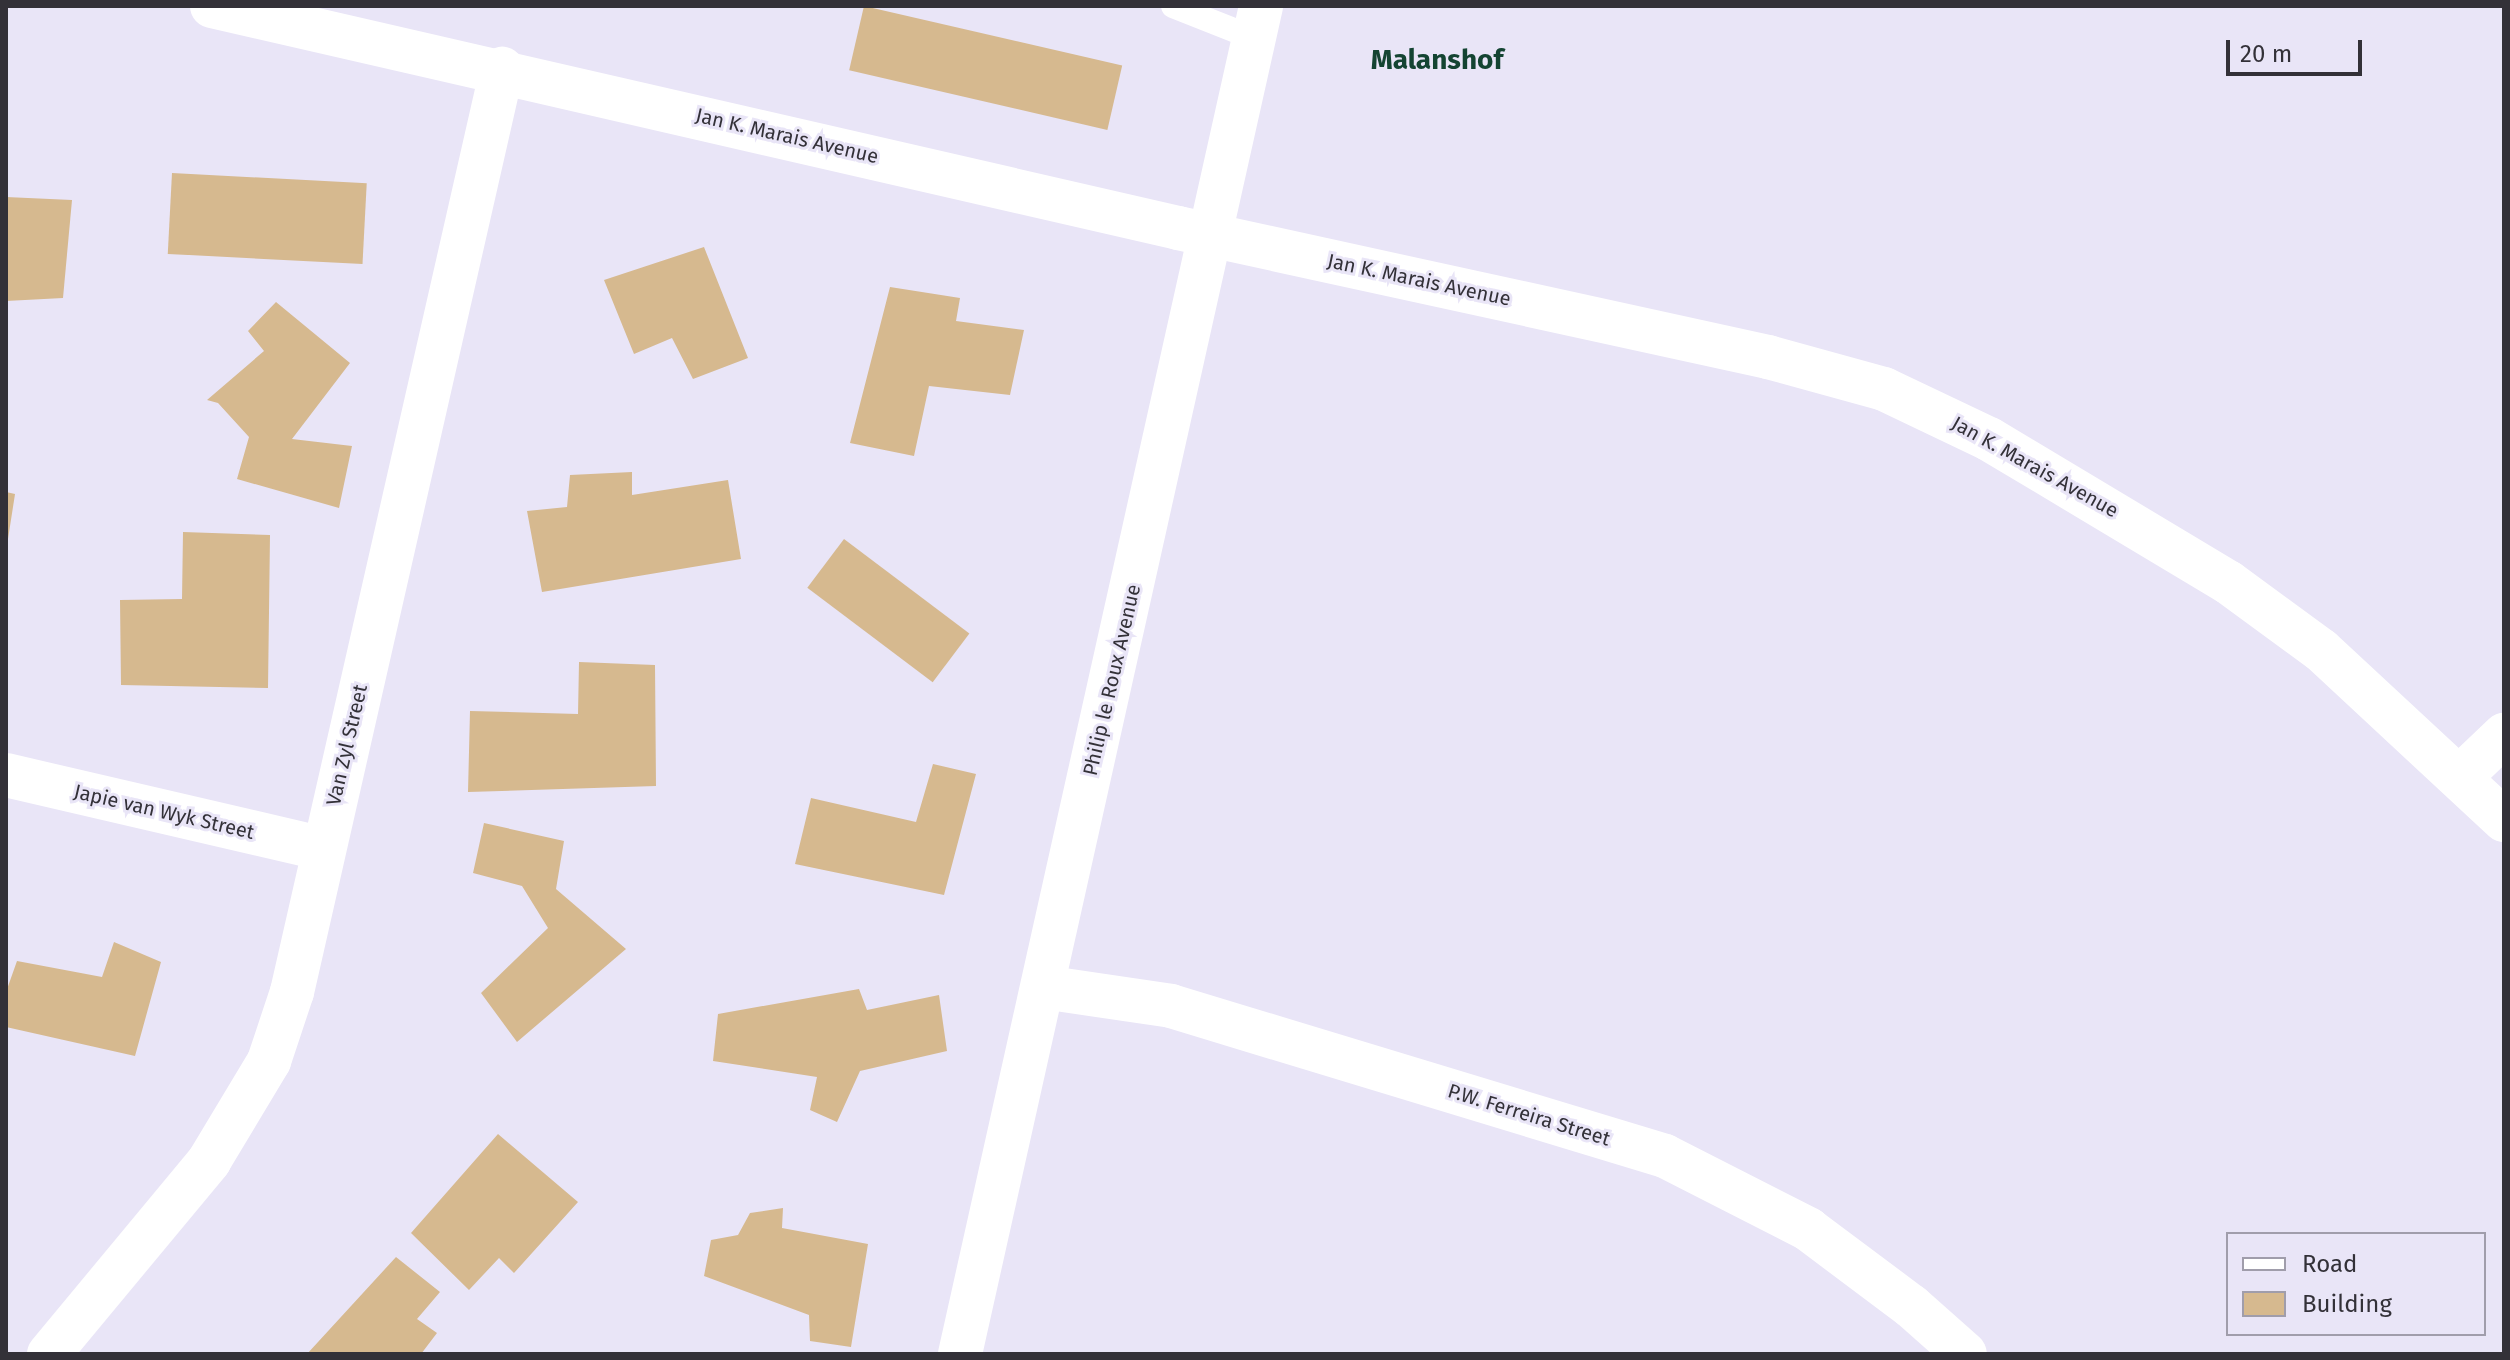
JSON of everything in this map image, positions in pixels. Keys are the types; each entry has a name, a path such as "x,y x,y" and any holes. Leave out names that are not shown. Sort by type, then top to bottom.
{"street":[{"name":"Jan K. Marais Avenue","path":"212,6 502,69 1210,235 1768,357 1884,389 1989,439 2228,582 2321,650 2504,820"},
{"name":"Philip le Roux Avenue","path":"960,1354 1257,22"},
{"name":"Van Zyl Street","path":"49,1354 209,1161 240,1116 269,1061 292,992 502,69"},
{"path":"2460,777 2504,735"},
{"name":"Japie van Wyk Street","path":"6,775 323,849"},
{"name":"P.W. Ferreira Street","path":"1043,987 1171,1006 1665,1156 1808,1229 1911,1306 1965,1354"}],"lane":[{"path":"1173,6 1257,22"}],"building":[{"path":"864,6 1122,66 1107,130 849,70"},
{"path":"172,173 367,183 362,264 168,254"},
{"path":"6,197 72,200 63,298 6,301"},
{"path":"704,247 748,358 693,379 672,338 634,354 604,280"},
{"path":"890,287 960,298 956,321 1024,330 1010,395 929,386 914,456 850,443"},
{"path":"276,302 350,363 292,439 352,446 339,508 237,479 249,437 218,403 207,400 264,351 248,331"},
{"path":"632,472 632,495 728,480 741,559 542,592 527,511 567,507 570,475"},
{"path":"6,492 15,494 8,539 6,539"},
{"path":"183,532 270,535 268,688 121,685 120,600 182,599"},
{"path":"844,539 969,633 933,682 807,588"},
{"path":"579,662 655,665 656,786 468,792 470,711 578,714"},
{"path":"933,764 976,774 944,895 795,864 811,798 916,822"},
{"path":"484,823 564,841 556,889 626,949 517,1042 481,993 548,928 522,886 473,873"},
{"path":"114,942 161,962 135,1056 6,1027 6,992 17,961 102,977"},
{"path":"859,989 867,1010 939,995 947,1051 860,1071 837,1122 810,1110 817,1077 713,1061 718,1014"},
{"path":"498,1134 578,1202 514,1273 499,1258 469,1290 411,1233"},
{"path":"783,1208 782,1228 868,1244 851,1347 810,1341 809,1315 704,1276 711,1240 738,1235 750,1213"},
{"path":"396,1257 440,1292 417,1319 437,1333 421,1354 307,1354"}],"district":[{"name":"Malanshof","path":"1437,60"}]}
